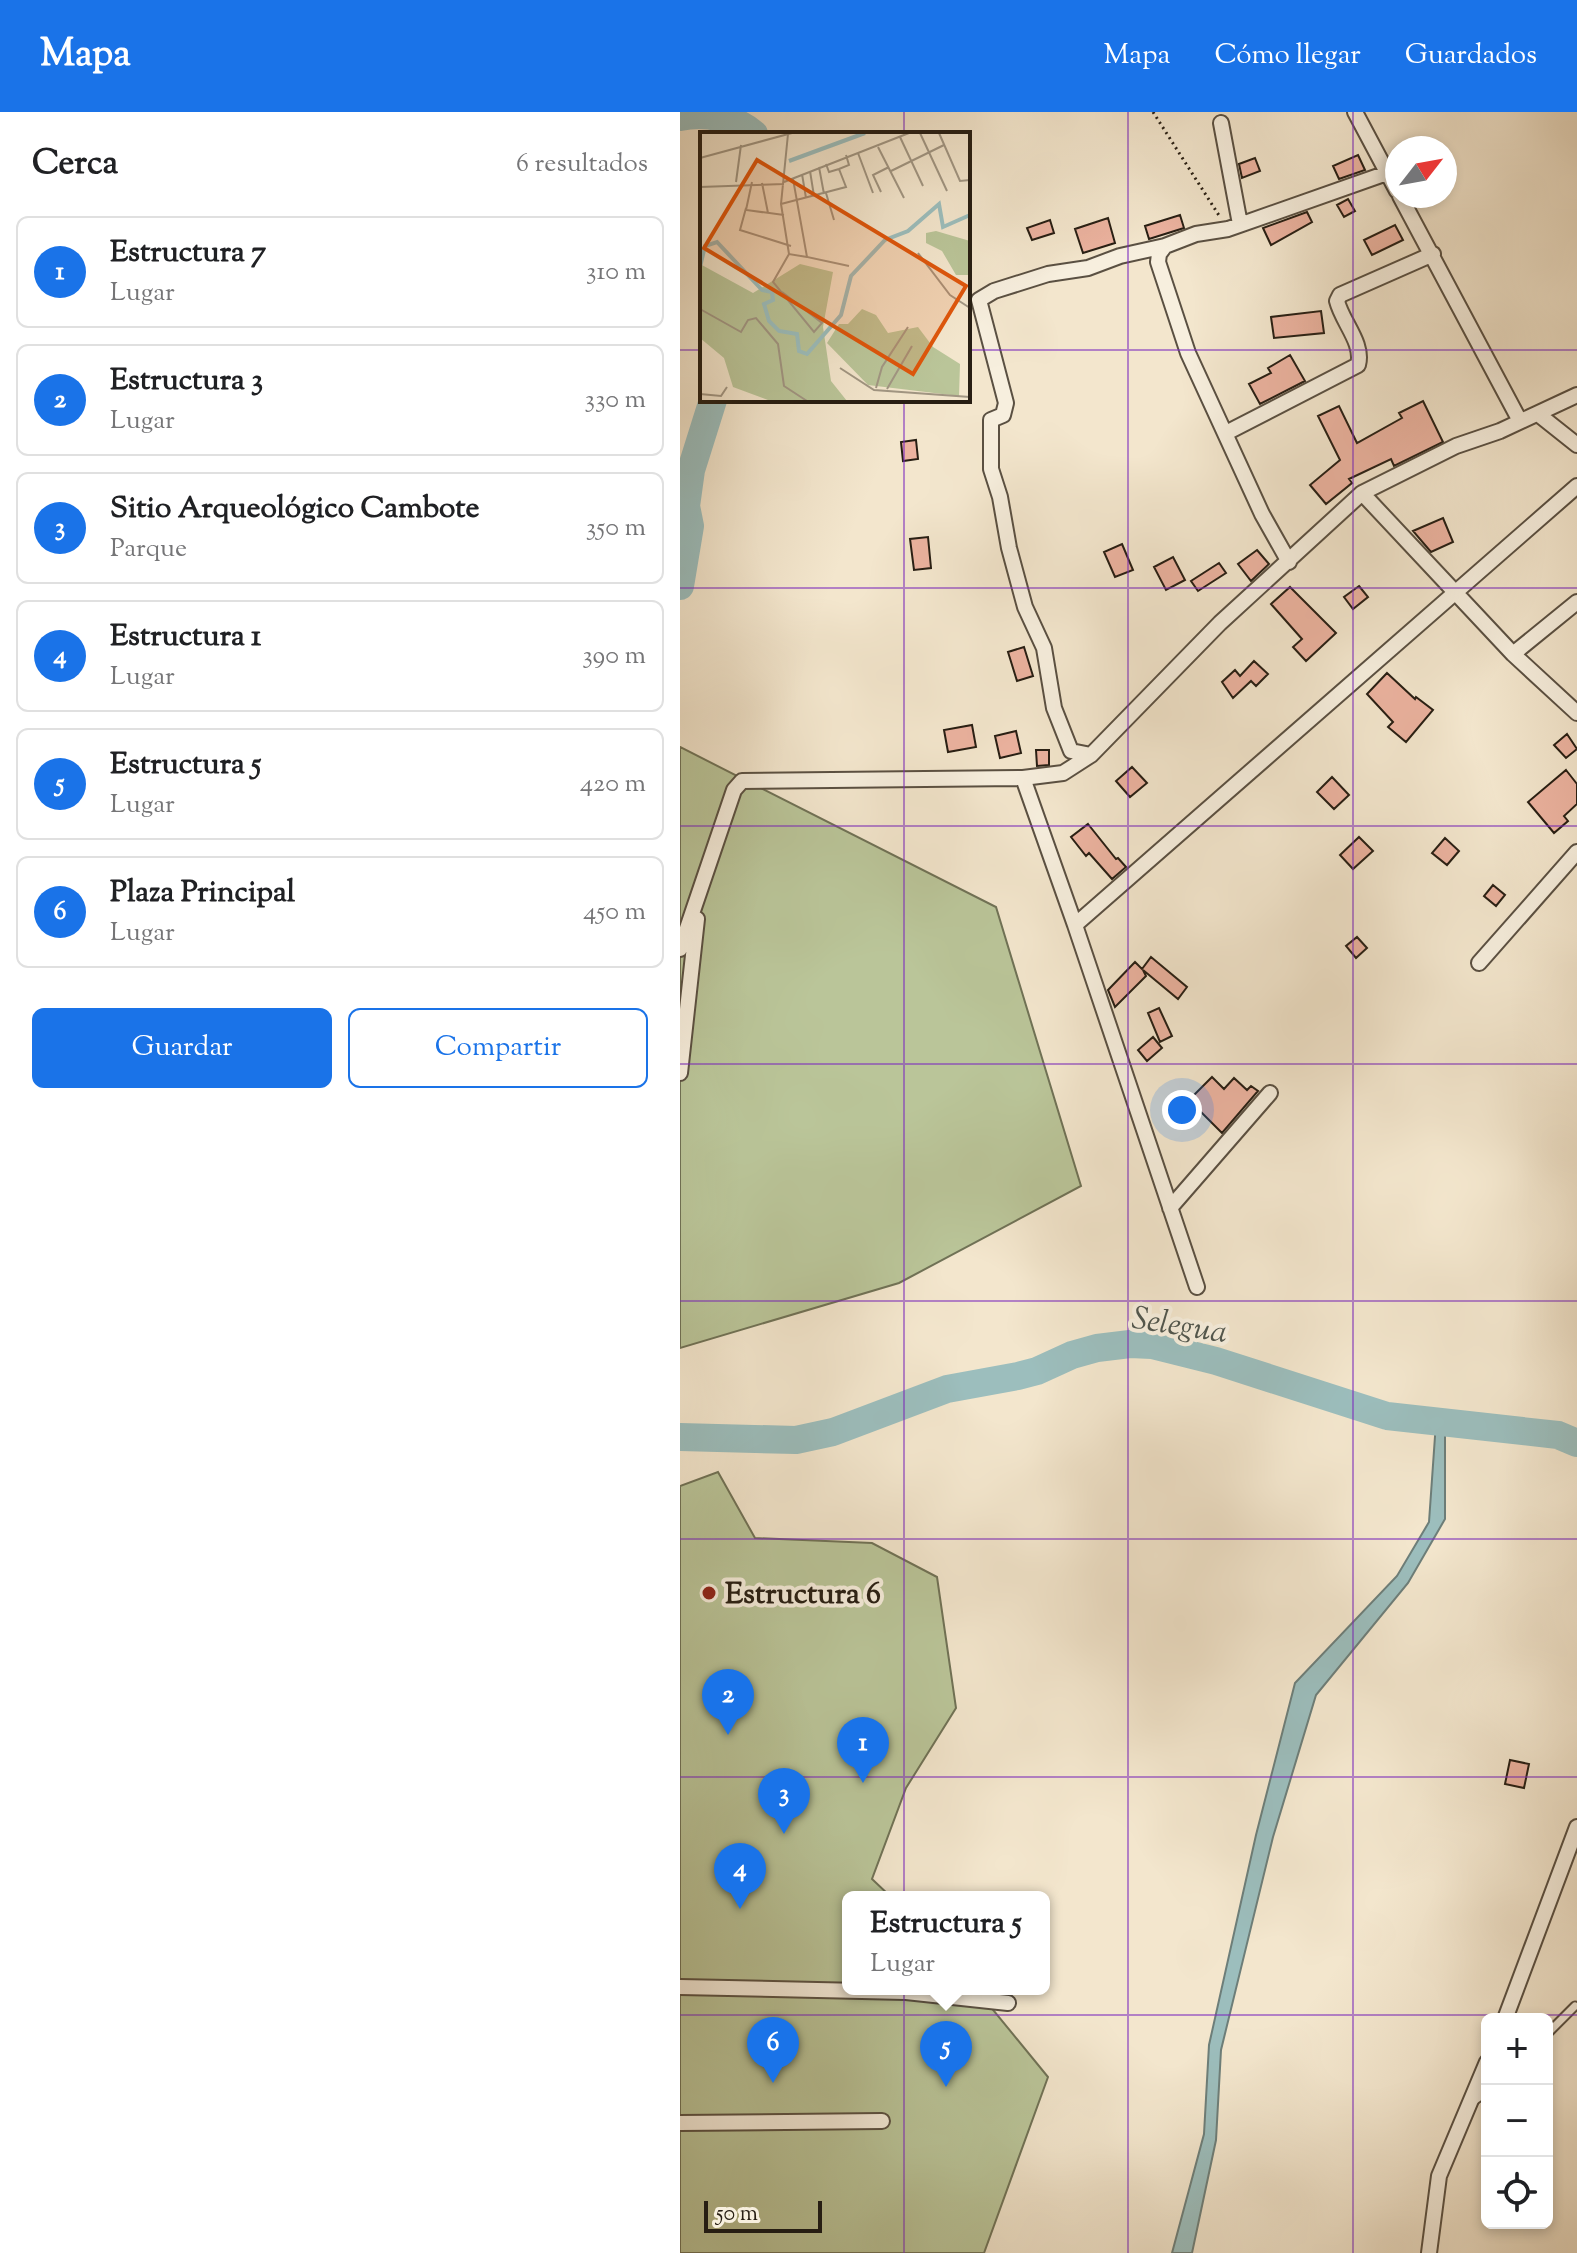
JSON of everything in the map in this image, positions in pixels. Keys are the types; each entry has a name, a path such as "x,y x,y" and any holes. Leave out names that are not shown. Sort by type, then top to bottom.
{"street":[{"path":"1355,112 1385,169"},
{"path":"1221,123 1234,227"},
{"path":"1091,755 1071,751 1063,734 1054,708 1044,648 1025,607 1009,548 1000,497 991,469 991,420 1003,415 1006,403 979,300 994,291 1048,274 1088,268 1196,234 1234,227 1385,174"},
{"path":"1407,208 1520,421"},
{"path":"1165,246 1158,262 1188,353 1262,514 1289,562"},
{"path":"1226,433 1358,365 1358,347 1337,301 1340,295 1433,254"},
{"path":"680,949 734,790 742,781 1023,778 1063,773 1091,755 1220,623 1362,493 1456,446 1577,395"},
{"path":"1538,414 1577,445"},
{"path":"1075,925 1577,486"},
{"path":"1362,493 1513,654 1574,703"},
{"path":"1513,654 1577,602"},
{"path":"1023,778 1197,1287"},
{"path":"1479,963 1577,852"},
{"path":"680,1073 700,895"},
{"path":"1170,1208 1270,1093"},
{"path":"1508,2013 1577,1827"},
{"path":"680,1987 842,1991"},
{"path":"934,1995 1008,2003"},
{"path":"1429,2253 1439,2176 1481,2077"},
{"path":"680,2123 882,2121"}],"lane":[{"path":"1553,2028 1575,2006"},
{"path":"1470,2104 1481,2096"}],"path":[{"path":"1153,112 1234,227"}],"green space":[{"path":"680,747 996,907 1081,1186 899,1283 680,1348"},
{"path":"718,1472 755,1538 872,1543 937,1577 956,1708 906,1788 872,1879 885,1891 842,1891 842,1995 981,1995 1048,2077 984,2253 680,2253 680,1486"}],"water":[{"path":"1436,1422 1445,1423 1445,1519 1408,1583 1316,1695 1273,1837 1221,2050 1216,2140 1192,2253 1172,2253 1204,2134 1209,2045 1256,1835 1295,1683 1397,1576 1429,1522"}],"building":[{"path":"1358,155 1365,170 1339,179 1333,166"},
{"path":"1255,158 1260,171 1242,178 1239,164"},
{"path":"1348,199 1355,211 1344,217 1337,205"},
{"path":"1307,212 1312,222 1271,245 1263,228"},
{"path":"1180,215 1184,228 1149,239 1145,226"},
{"path":"1108,218 1115,243 1083,253 1075,229"},
{"path":"1050,220 1054,233 1032,240 1027,228"},
{"path":"1395,225 1403,240 1372,255 1364,240"},
{"path":"1321,311 1324,333 1274,338 1271,317"},
{"path":"1290,355 1305,381 1260,404 1249,384 1271,373 1268,368"},
{"path":"1423,401 1443,442 1394,466 1391,459 1349,479 1352,483 1326,504 1310,485 1340,460 1318,416 1339,406 1357,443 1402,418 1399,413"},
{"path":"916,440 918,459 903,461 901,442"},
{"path":"1443,518 1453,542 1431,552 1413,531"},
{"path":"928,537 931,568 914,570 910,539"},
{"path":"1122,544 1133,570 1115,577 1104,552"},
{"path":"1257,550 1269,564 1251,581 1238,564"},
{"path":"1173,557 1185,580 1166,590 1154,567"},
{"path":"1219,563 1226,573 1198,591 1191,581"},
{"path":"1359,586 1368,597 1353,609 1344,597"},
{"path":"1290,587 1336,633 1306,661 1293,647 1302,639 1271,604"},
{"path":"1024,647 1033,676 1017,681 1008,652"},
{"path":"1254,661 1268,674 1256,686 1251,681 1233,698 1222,682 1235,670 1240,676"},
{"path":"1387,673 1415,699 1433,710 1406,742 1388,727 1393,722 1367,694"},
{"path":"972,725 976,747 948,752 944,730"},
{"path":"1016,731 1021,753 1000,758 995,736"},
{"path":"1567,734 1577,749 1566,758 1554,745"},
{"path":"1036,750 1049,750 1049,765 1037,766"},
{"path":"1132,767 1147,783 1130,797 1116,781"},
{"path":"1566,770 1577,784 1577,804 1564,816 1568,821 1554,833 1528,802"},
{"path":"1332,777 1349,795 1334,809 1317,792"},
{"path":"1088,824 1126,867 1112,879 1089,853 1086,856 1071,837"},
{"path":"1359,837 1373,851 1353,869 1340,855"},
{"path":"1445,838 1459,851 1447,865 1432,853"},
{"path":"1493,885 1505,895 1496,906 1484,896"},
{"path":"1357,937 1367,948 1356,958 1346,946"},
{"path":"1151,957 1187,987 1178,999 1143,970 1146,976 1115,1007 1108,990 1135,962 1142,969"},
{"path":"1159,1008 1172,1036 1160,1042 1148,1013"},
{"path":"1153,1037 1162,1048 1147,1061 1138,1050"},
{"path":"1212,1077 1224,1089 1234,1078 1247,1090 1251,1086 1258,1091 1222,1133 1189,1100"},
{"path":"1510,1760 1529,1764 1524,1788 1505,1784"}],"waterway":[{"name":"Selegua","path":"680,117 719,117 738,123 751,132"},
{"name":"Selegua","path":"680,586 690,526 686,506 691,470 712,402"},
{"name":"Selegua","path":"680,1437 796,1440 833,1432 947,1389 1018,1376 1072,1355 1130,1344 1152,1345 1216,1361 1387,1416 1558,1435 1577,1443"}],"place":[{"name":"Estructura 6","path":"709,1593"},
{"name":"Estructura 3","path":"728,1735"},
{"name":"Estructura 7","path":"863,1783"},
{"name":"Sitio Arqueológico Cambote","path":"784,1834"},
{"name":"Estructura 1","path":"740,1909"},
{"name":"Plaza Principal","path":"773,2083"},
{"name":"Estructura 5","path":"946,2087"}]}
